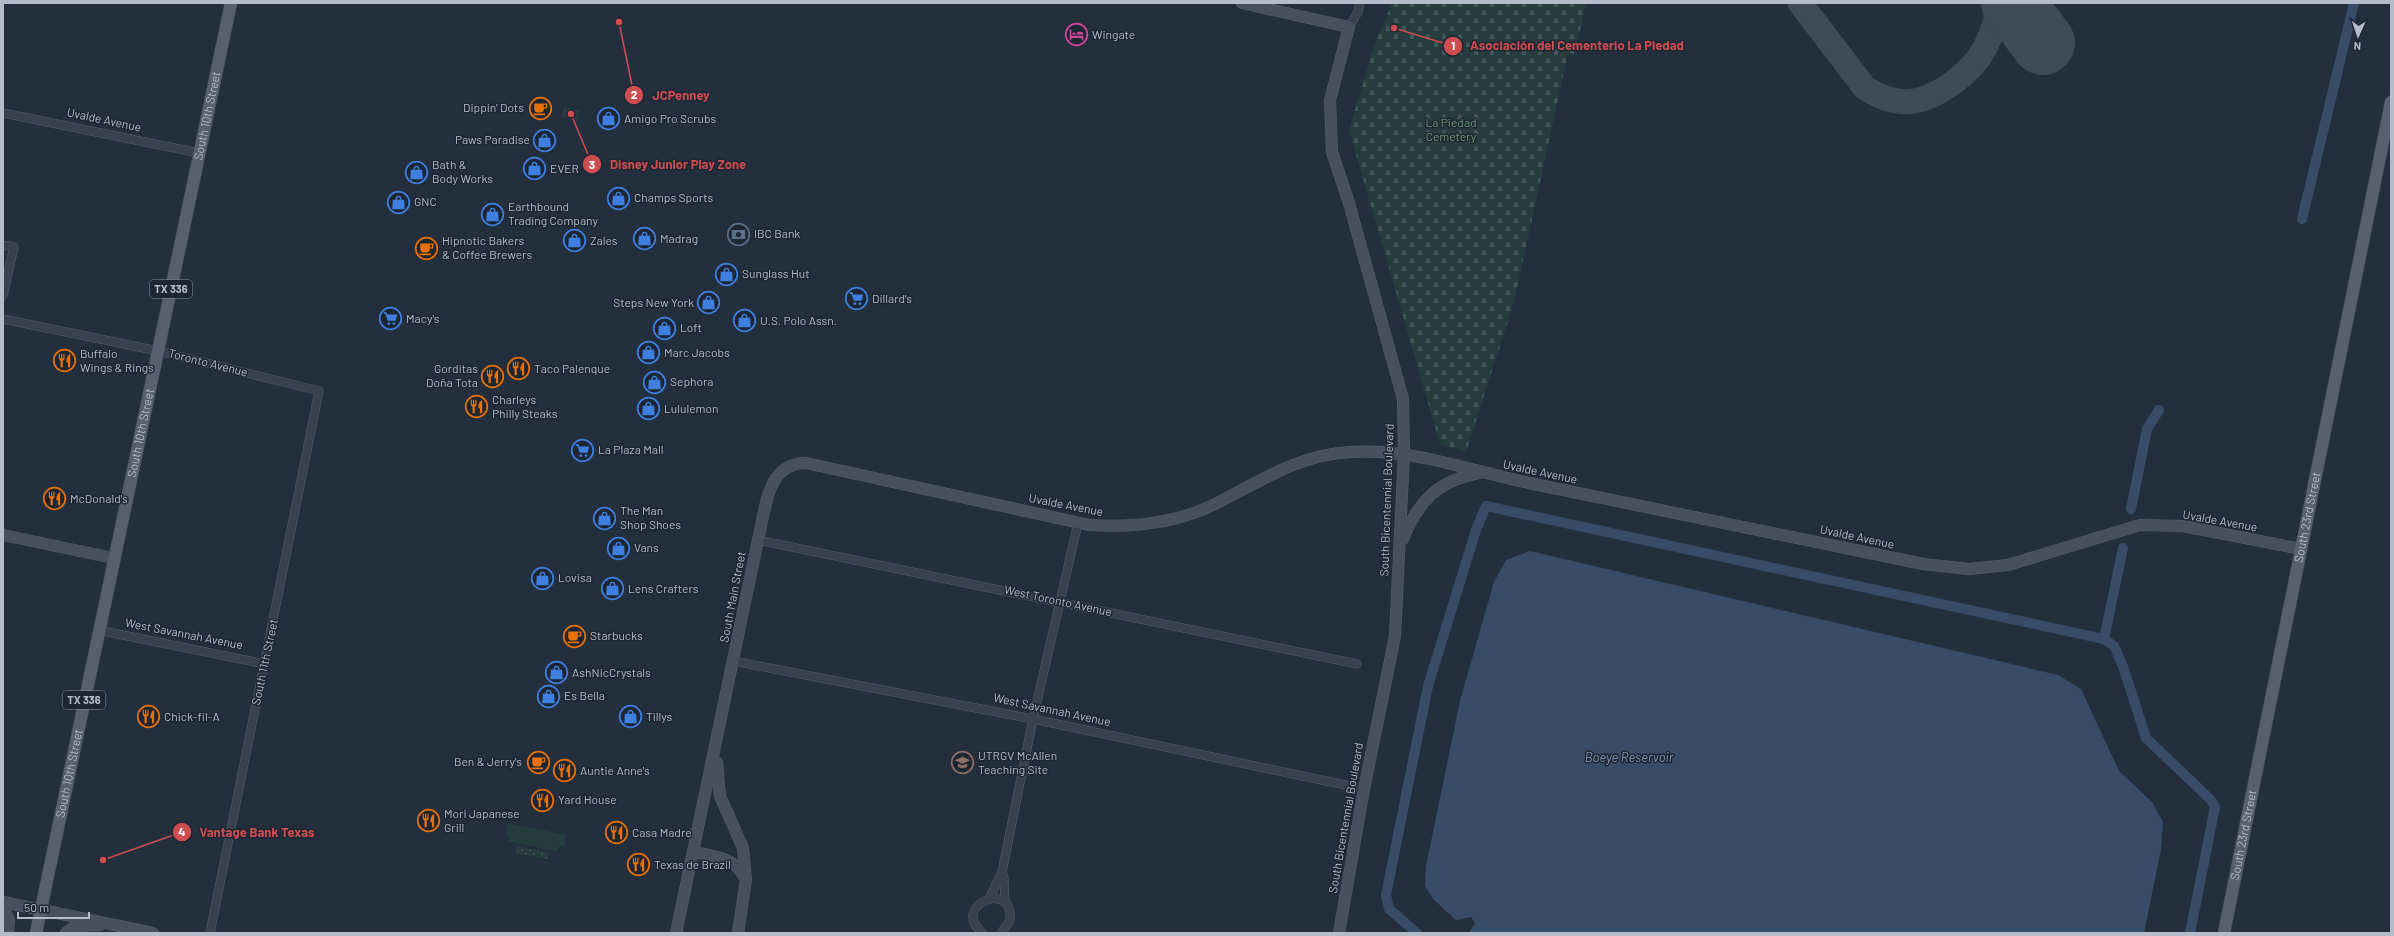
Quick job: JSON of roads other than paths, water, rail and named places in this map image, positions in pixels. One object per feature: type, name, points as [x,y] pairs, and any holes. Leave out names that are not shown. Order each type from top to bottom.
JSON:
[{"type":"main road","name":"South 10th Street","points":[[36,933],[113,558],[231,3]]},
{"type":"main road","name":"South 23rd Street","points":[[2224,933],[2391,102]]},
{"type":"street","points":[[1242,3],[1349,27],[1358,12],[1360,3]]},
{"type":"street","name":"South Bicentennial Boulevard","points":[[1339,933],[1364,789],[1395,636],[1404,454],[1403,399],[1348,203],[1332,152],[1330,100],[1349,27]]},
{"type":"street","name":"Uvalde Avenue","points":[[3,113],[199,153]]},
{"type":"street","points":[[3,245],[14,247],[3,296]]},
{"type":"street","name":"Toronto Avenue","points":[[3,319],[158,351],[319,391]]},
{"type":"street","name":"South 11th Street","points":[[210,933],[319,391]]},
{"type":"street","name":"Uvalde Avenue","points":[[782,469],[791,464],[806,463],[1078,523],[1111,526],[1156,522],[1178,517],[1219,502],[1251,483],[1295,463],[1349,452],[1404,454],[1483,473],[1916,562],[1969,569],[2008,565],[2140,525],[2183,526],[2301,549]]},
{"type":"street","name":"South Main Street","points":[[676,933],[758,540],[772,484],[782,469]]},
{"type":"street","points":[[1400,547],[1409,524],[1423,500],[1440,487],[1462,477],[1483,473]]},
{"type":"street","points":[[988,899],[1002,872],[1033,719],[1078,523]]},
{"type":"street","points":[[3,535],[113,558]]},
{"type":"street","name":"West Toronto Avenue","points":[[758,540],[1060,601],[1357,664]]},
{"type":"street","name":"West Savannah Avenue","points":[[98,630],[265,664]]},
{"type":"street","name":"West Savannah Avenue","points":[[733,661],[1033,719],[1364,789]]},
{"type":"street","name":"South Main Street","points":[[718,734],[717,779],[720,796],[744,848],[746,880],[738,933]]},
{"type":"street","points":[[693,852],[731,861],[740,867],[746,880]]},
{"type":"street","points":[[1002,872],[1004,878],[1005,903]]},
{"type":"street","points":[[982,933],[975,924],[974,912],[980,902],[988,899],[998,899],[1005,903],[1010,910],[1010,921],[1001,933]]},
{"type":"street","points":[[3,902],[120,925],[152,933]]},
{"type":"street","points":[[3,908],[9,920],[8,933]]},
{"type":"street","points":[[66,933],[69,930],[88,925],[120,925]]},
{"type":"water","name":"Boeye Reservoir","points":[[1530,551],[2058,675],[2081,689],[2119,771],[2152,802],[2163,822],[2161,849],[2144,933],[1469,933],[1475,923],[1471,917],[1456,920],[1433,899],[1425,886],[1426,866],[1460,701],[1494,582],[1506,560]]},
{"type":"waterway","points":[[2302,219],[2354,3]]},
{"type":"waterway","points":[[2131,509],[2147,429],[2159,410]]},
{"type":"waterway","points":[[1417,933],[1389,909],[1386,895],[1428,686],[1476,530],[1486,506],[2104,639],[2114,646],[2123,666],[2146,738],[2211,800],[2215,807],[2190,933]]},
{"type":"waterway","points":[[2104,639],[2123,548]]},
{"type":"place","name":"JCPenney","points":[[619,22]]},
{"type":"place","name":"Asociación del Cementerio La Piedad","points":[[1394,28]]},
{"type":"place","name":"Wingate","points":[[1076,35]]},
{"type":"place","name":"Dippin' Dots","points":[[540,108]]},
{"type":"place","name":"Disney Junior Play Zone","points":[[571,114]]},
{"type":"place","name":"Amigo Pro Scrubs","points":[[608,119]]},
{"type":"place","name":"Paws Paradise","points":[[545,140]]},
{"type":"place","name":"EVER","points":[[535,169]]},
{"type":"place","name":"Bath & Body Works","points":[[417,172]]},
{"type":"place","name":"Champs Sports","points":[[619,198]]},
{"type":"place","name":"GNC","points":[[398,202]]},
{"type":"place","name":"Earthbound Trading Company","points":[[493,214]]},
{"type":"place","name":"IBC Bank","points":[[738,234]]},
{"type":"place","name":"Madrag","points":[[644,239]]},
{"type":"place","name":"Zales","points":[[575,241]]},
{"type":"place","name":"Hipnotic Bakers & Coffee Brewers","points":[[427,248]]},
{"type":"place","name":"Sunglass Hut","points":[[726,274]]},
{"type":"place","name":"Dillard's","points":[[856,299]]},
{"type":"place","name":"Steps New York","points":[[709,303]]},
{"type":"place","name":"Macy's","points":[[390,319]]},
{"type":"place","name":"U.S. Polo Assn.","points":[[745,321]]},
{"type":"place","name":"Loft","points":[[665,328]]},
{"type":"place","name":"Marc Jacobs","points":[[649,353]]},
{"type":"place","name":"Buffalo Wings & Rings","points":[[65,361]]},
{"type":"place","name":"Taco Palenque","points":[[519,369]]},
{"type":"place","name":"Gorditas Doña Tota","points":[[493,376]]},
{"type":"place","name":"Sephora","points":[[654,382]]},
{"type":"place","name":"Charleys Philly Steaks","points":[[477,407]]},
{"type":"place","name":"Lululemon","points":[[648,409]]},
{"type":"place","name":"La Plaza Mall","points":[[583,450]]},
{"type":"place","name":"McDonald's","points":[[55,499]]},
{"type":"place","name":"The Man Shop Shoes","points":[[605,518]]},
{"type":"place","name":"Vans","points":[[619,548]]},
{"type":"place","name":"Lovisa","points":[[543,578]]},
{"type":"place","name":"Lens Crafters","points":[[613,589]]},
{"type":"place","name":"Starbucks","points":[[575,636]]},
{"type":"place","name":"AshNicCrystals","points":[[557,673]]},
{"type":"place","name":"Es Bella","points":[[549,696]]},
{"type":"place","name":"Chick-fil-A","points":[[149,717]]},
{"type":"place","name":"Tillys","points":[[630,717]]},
{"type":"place","name":"Ben & Jerry's","points":[[538,762]]},
{"type":"place","name":"UTRGV McAllen Teaching Site","points":[[962,763]]},
{"type":"place","name":"Auntie Anne's","points":[[565,771]]},
{"type":"place","name":"Yard House","points":[[543,800]]},
{"type":"place","name":"Mori Japanese Grill","points":[[429,821]]},
{"type":"place","name":"Casa Madre","points":[[617,833]]},
{"type":"place","name":"Vantage Bank Texas","points":[[103,860]]},
{"type":"place","name":"Texas de Brazil","points":[[638,865]]},
{"type":"park label","name":"La Piedad Cemetery","points":[[1451,130]]}]
